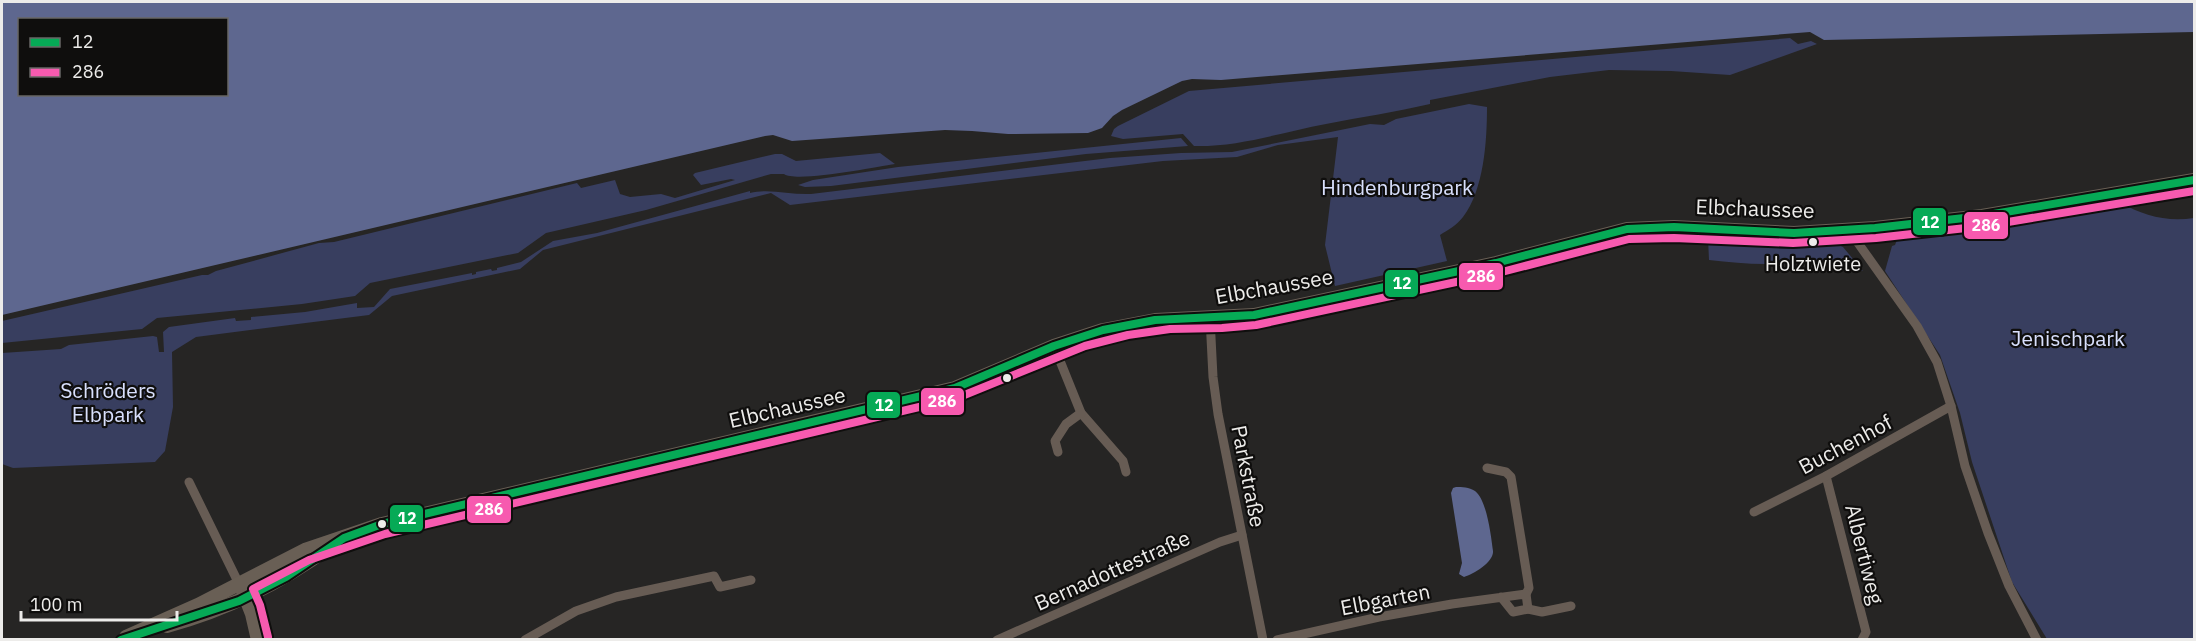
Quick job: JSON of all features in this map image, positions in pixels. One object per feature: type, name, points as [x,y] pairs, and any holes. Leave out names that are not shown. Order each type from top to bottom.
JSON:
[{"type":"main road","name":"Elbchaussee","points":[[123,638],[239,584],[305,550],[382,524],[955,388],[1054,346],[1102,330],[1169,319],[1247,316],[1496,262],[1627,230],[1674,226],[1803,233],[1854,230],[1982,216],[2194,180]]},
{"type":"main road","name":"Elbchaussee","points":[[123,638],[183,621],[246,597],[286,577],[344,538]]},
{"type":"main road","points":[[239,584],[254,618],[258,639]]},
{"type":"street","points":[[1854,230],[1858,243],[1917,326],[1937,362],[1951,406],[1965,466],[1988,533],[2008,586],[2037,639]]},
{"type":"street","name":"Parkstraße","points":[[1210,318],[1214,393],[1263,639]]},
{"type":"street","points":[[1054,346],[1081,413],[1123,461],[1125,472]]},
{"type":"street","name":"Buchenhof","points":[[1754,512],[1826,476],[1951,406]]},
{"type":"street","points":[[1059,452],[1055,441],[1059,432],[1081,413]]},
{"type":"street","points":[[1487,468],[1506,472],[1511,477],[1528,588],[1526,594],[1528,609]]},
{"type":"street","name":"Albertiweg","points":[[1826,476],[1866,632],[1862,639]]},
{"type":"street","points":[[189,482],[239,584]]},
{"type":"street","name":"Bernadottestraße","points":[[997,639],[1220,542],[1242,535]]},
{"type":"street","points":[[525,639],[576,611],[616,597],[714,576],[720,587],[751,580]]},
{"type":"street","name":"Elbgarten","points":[[1277,639],[1379,617],[1526,594]]},
{"type":"street","points":[[1501,597],[1513,612],[1528,609],[1542,612],[1572,606]]},
{"type":"green space","points":[[1790,38],[1798,44],[1811,41],[1817,44],[1730,75],[1609,70],[1550,77],[1430,100],[1430,104],[1417,107],[1211,146],[1194,146],[1183,134],[1123,139],[1111,136],[1118,126],[1189,91]]},
{"type":"green space","points":[[1469,104],[1487,107],[1483,165],[1470,206],[1458,222],[1440,235],[1447,261],[1335,286],[1325,245],[1338,137],[1278,145],[1237,157],[1163,161],[790,205],[771,193],[543,250],[520,269],[392,296],[369,315],[196,337],[172,352],[173,407],[165,451],[155,462],[13,468],[2,464],[2,353],[61,349],[69,345],[153,336],[157,337],[159,352],[164,352],[163,332],[169,327],[235,318],[236,321],[251,320],[251,317],[305,312],[357,303],[357,308],[374,307],[390,289],[472,273],[472,275],[491,269],[492,271],[497,270],[497,268],[521,262],[553,241],[597,233],[750,191],[750,193],[765,191],[811,194],[1110,158],[1232,152],[1370,124],[1384,125],[1396,119]]},
{"type":"green space","points":[[1181,138],[1188,146],[1086,154],[831,186],[798,185],[813,180],[898,167]]},
{"type":"green space","points":[[880,153],[895,164],[819,176],[771,174],[646,210],[546,233],[518,253],[370,283],[355,296],[302,304],[157,318],[142,329],[2,343],[2,321],[208,275],[319,243],[334,242],[577,183],[581,188],[615,180],[620,194],[630,197],[661,194],[675,198],[735,180],[701,185],[693,175],[695,173],[775,154],[782,154],[796,161]]},
{"type":"green space","name":"Jenischpark","points":[[2119,200],[2137,211],[2155,217],[2194,218],[2194,639],[2047,639],[2012,582],[1972,462],[1960,413],[1940,355],[1885,271],[1892,246],[1902,233]]},
{"type":"green space","points":[[1708,238],[1778,244],[1834,243],[1843,247],[1863,271],[1852,266],[1828,262],[1758,264],[1709,260]]},
{"type":"shaded area","points":[[2,2],[2194,2],[2194,32],[1824,40],[1810,32],[1221,80],[1192,79],[1182,81],[1122,110],[1102,128],[1088,133],[1008,134],[945,130],[792,141],[773,135],[2,315]]},
{"type":"shaded area","points":[[1456,487],[1475,491],[1483,502],[1493,551],[1487,563],[1464,577],[1459,574],[1462,563],[1451,493]]},
{"type":"transit line","name":"12","points":[[121,640],[239,601],[286,577],[344,538],[382,524],[955,388],[1054,346],[1103,330],[1155,320],[1254,315],[1496,263],[1627,229],[1674,227],[1794,233],[1875,228],[1982,216],[2194,180]]},
{"type":"transit line","name":"286","points":[[268,637],[260,605],[253,589],[309,560],[385,534],[957,398],[1085,346],[1128,335],[1170,329],[1256,325],[1498,273],[1629,239],[1674,238],[1793,243],[1876,238],[1984,226],[2194,191]]},
{"type":"place","name":"Holztwiete","points":[[1813,242]]},
{"type":"park label","name":"Hindenburgpark","points":[[1397,187]]},
{"type":"park label","name":"Schröders Elbpark","points":[[108,402]]}]
